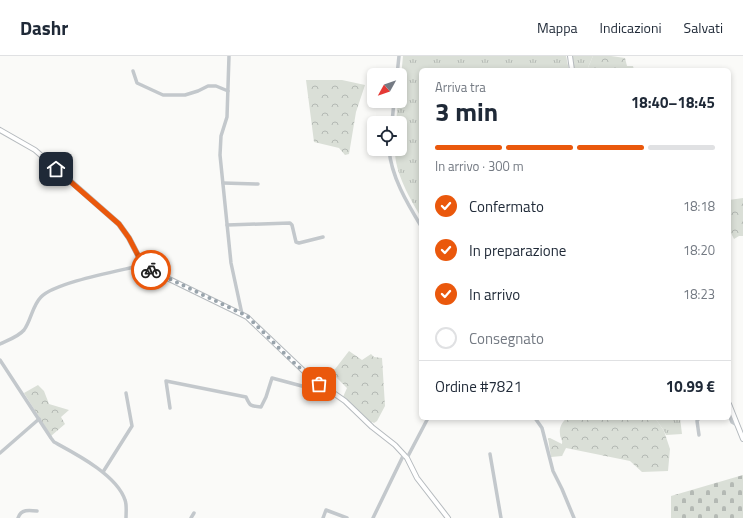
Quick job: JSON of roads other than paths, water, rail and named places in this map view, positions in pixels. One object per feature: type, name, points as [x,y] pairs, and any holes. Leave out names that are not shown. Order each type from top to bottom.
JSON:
[{"type":"main road","points":[[570,56],[572,68]]},
{"type":"main road","points":[[0,130],[35,150],[119,224],[129,238],[143,265],[242,314],[256,325],[293,362],[319,384],[345,401],[372,427],[396,445],[407,458],[417,478],[448,518]]},
{"type":"main road","points":[[731,409],[743,439]]},
{"type":"street","points":[[229,56],[226,117],[221,136],[220,155],[231,263],[242,314]]},
{"type":"street","points":[[398,68],[399,56]]},
{"type":"street","points":[[133,71],[137,83],[163,95],[185,95],[208,86],[216,86],[228,91]]},
{"type":"street","points":[[390,156],[392,169],[412,212],[419,223]]},
{"type":"street","points":[[223,183],[258,184]]},
{"type":"street","points":[[227,225],[290,223],[292,225],[296,242],[299,243],[323,237]]},
{"type":"street","points":[[0,344],[23,331],[40,298],[52,289],[143,265]]},
{"type":"street","points":[[0,360],[54,442],[103,472],[124,497],[126,502],[126,518]]},
{"type":"street","points":[[170,408],[166,381],[246,397],[250,405],[261,407],[272,378],[313,389],[319,384]]},
{"type":"street","points":[[103,472],[132,426],[126,393]]},
{"type":"street","points":[[0,453],[39,419]]},
{"type":"street","points":[[407,458],[427,420]]},
{"type":"street","points":[[536,420],[542,428],[553,472],[574,518]]},
{"type":"street","points":[[697,420],[699,435]]},
{"type":"street","points":[[731,420],[732,422],[737,424]]},
{"type":"street","points":[[373,518],[404,454]]},
{"type":"street","points":[[490,454],[501,518]]},
{"type":"street","points":[[323,518],[326,510],[347,518]]},
{"type":"street","points":[[18,518],[23,511],[37,511]]},
{"type":"street","points":[[191,518],[194,513]]}]
